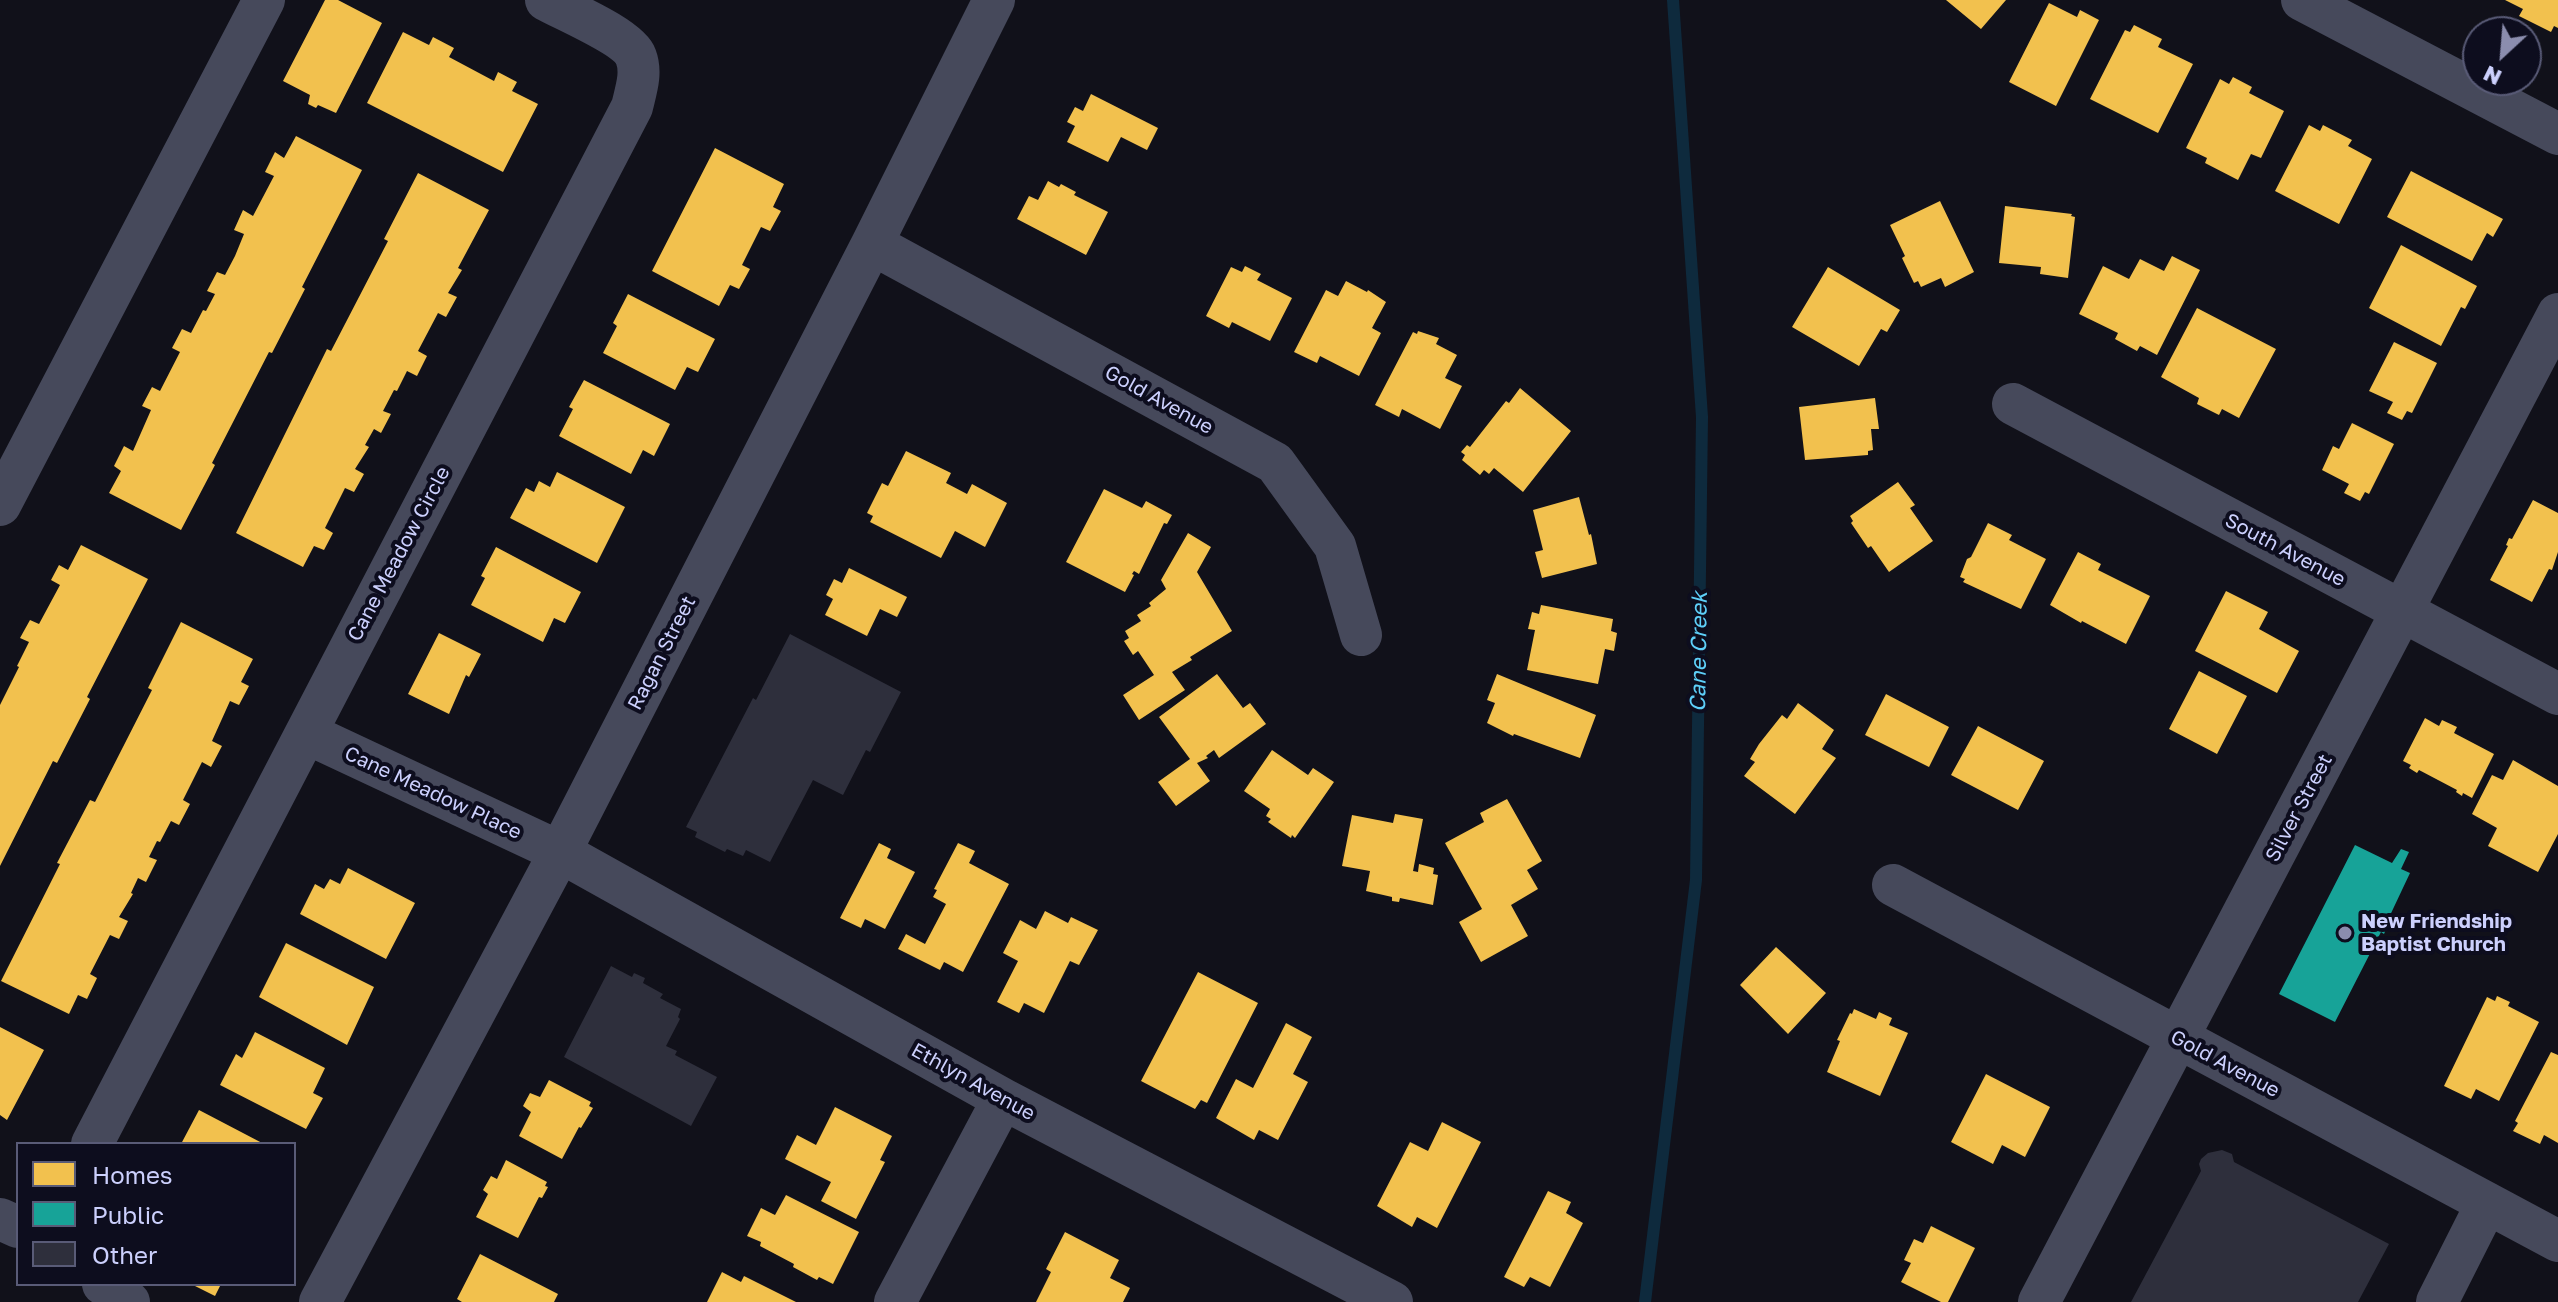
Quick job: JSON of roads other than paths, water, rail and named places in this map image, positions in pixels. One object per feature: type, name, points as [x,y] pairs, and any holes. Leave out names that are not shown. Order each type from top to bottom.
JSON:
[{"type":"street","points":[[0,505],[264,0]]},
{"type":"street","name":"Cane Meadow Circle","points":[[93,1142],[632,107],[639,82],[636,57],[628,43],[546,0]]},
{"type":"street","name":"Ragan Street","points":[[320,1302],[560,852],[994,0]]},
{"type":"street","points":[[2302,0],[2558,134]]},
{"type":"street","name":"Gold Avenue","points":[[872,244],[1275,463],[1335,546],[1361,635]]},
{"type":"street","name":"Silver Street","points":[[2039,1302],[2558,314]]},
{"type":"street","name":"South Avenue","points":[[2013,404],[2558,694]]},
{"type":"street","name":"Cane Meadow Place","points":[[306,733],[560,852]]},
{"type":"street","name":"Ethlyn Avenue","points":[[560,852],[1003,1099],[1392,1302]]},
{"type":"street","name":"Gold Avenue","points":[[1893,885],[2558,1241]]},
{"type":"street","points":[[895,1302],[1003,1099]]},
{"type":"street","points":[[2437,1302],[2487,1203]]},
{"type":"street","points":[[106,1286],[129,1302]]},
{"type":"waterway","name":"Cane Creek","points":[[1645,1302],[1696,880],[1702,417],[1673,0]]},
{"type":"place","name":"New Friendship Baptist Church","points":[[2345,933]]}]
